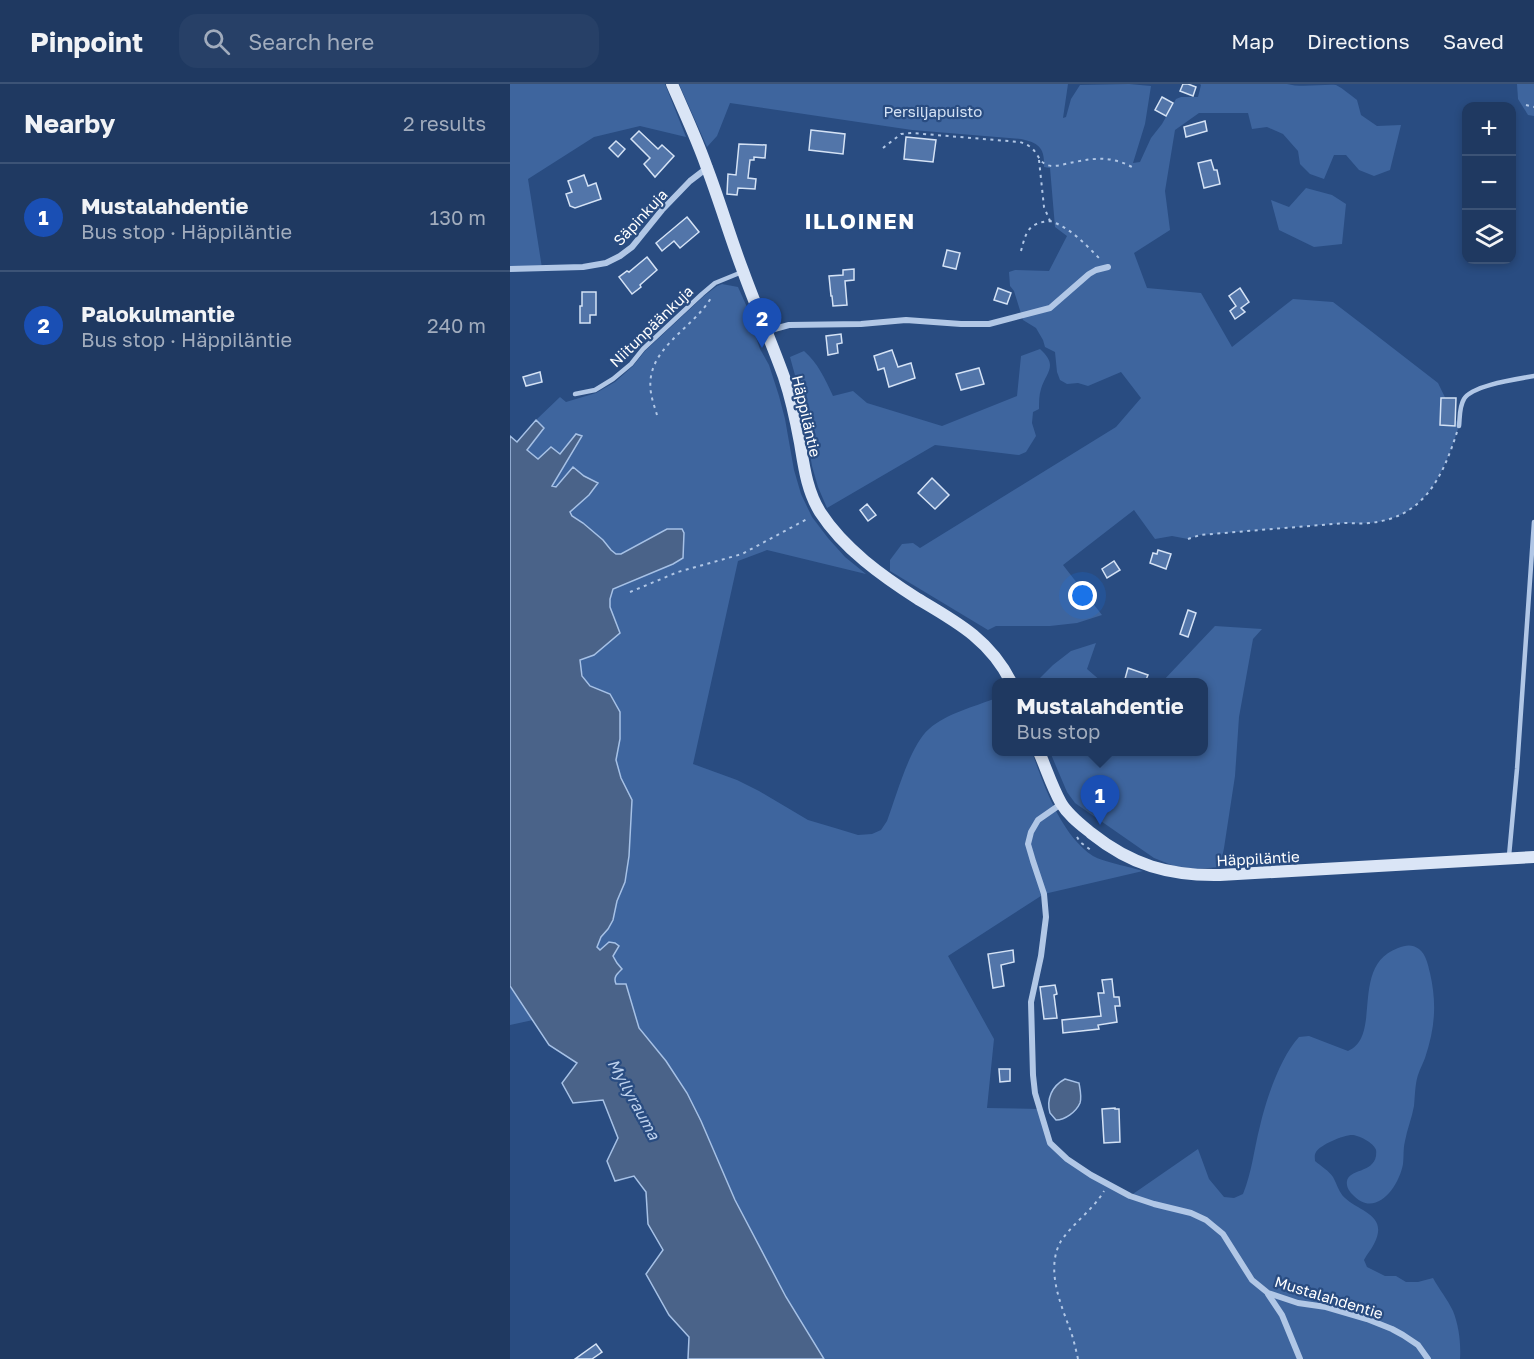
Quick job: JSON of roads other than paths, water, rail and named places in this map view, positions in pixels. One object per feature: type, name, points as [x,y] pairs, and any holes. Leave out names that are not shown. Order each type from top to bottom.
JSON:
[{"type":"street","name":"Häppiläntie","points":[[672,84],[708,168],[743,272],[789,394],[803,468],[820,512],[862,558],[916,598],[956,621],[976,636],[1009,678]]},
{"type":"street","name":"Säpinkuja","points":[[510,270],[583,267],[606,263],[620,256],[632,247],[662,210],[690,181],[708,168]]},
{"type":"street","points":[[766,331],[789,325],[906,320],[989,324],[1050,308],[1089,274],[1108,267]]},
{"type":"street","name":"Häppiläntie","points":[[1041,756],[1062,804],[1077,822],[1124,856],[1171,872],[1196,875],[1534,857]]},
{"type":"street","name":"Mustalahdentie","points":[[1062,804],[1038,820],[1031,832],[1028,844],[1044,894],[1046,917],[1041,956],[1030,1002],[1034,1084],[1050,1143],[1091,1175],[1130,1196],[1191,1213],[1206,1220],[1223,1234],[1252,1280],[1268,1293],[1298,1303],[1326,1307],[1392,1329],[1419,1346],[1428,1359]]},
{"type":"street","points":[[1268,1293],[1282,1315],[1300,1359]]},
{"type":"lane","name":"Niitunpäänkuja","points":[[575,394],[595,390],[613,379],[702,294],[716,283],[743,272]]},
{"type":"lane","points":[[1459,426],[1461,404],[1465,396],[1480,388],[1534,376]]},
{"type":"lane","points":[[1508,859],[1517,769],[1534,522]]},
{"type":"water","name":"Myllyrauma","points":[[536,420],[544,428],[527,450],[538,459],[551,447],[560,454],[576,434],[582,436],[552,486],[556,487],[573,467],[598,483],[589,495],[570,512],[616,554],[621,554],[667,529],[682,529],[684,533],[683,558],[613,589],[610,607],[620,633],[594,655],[580,660],[582,676],[590,686],[610,694],[620,712],[620,739],[616,760],[621,778],[632,800],[625,882],[617,901],[613,920],[597,947],[600,950],[609,942],[619,946],[613,956],[622,969],[615,977],[615,982],[626,984],[639,1028],[666,1061],[687,1093],[735,1200],[786,1297],[824,1359],[688,1359],[689,1337],[669,1315],[646,1274],[663,1250],[648,1224],[646,1192],[634,1176],[615,1181],[607,1161],[618,1138],[603,1100],[573,1103],[562,1083],[577,1063],[549,1045],[510,986],[510,436],[517,442]]},
{"type":"water","points":[[1065,1079],[1079,1083],[1081,1101],[1070,1115],[1056,1120],[1049,1108],[1051,1093]]},
{"type":"place","name":"Palokulmantie","points":[[762,348]]},
{"type":"place","name":"Mustalahdentie","points":[[1100,825]]},
{"type":"district","name":"ILLOINEN","points":[[860,221]]},
{"type":"park label","name":"Persiljapuisto","points":[[933,111]]}]
